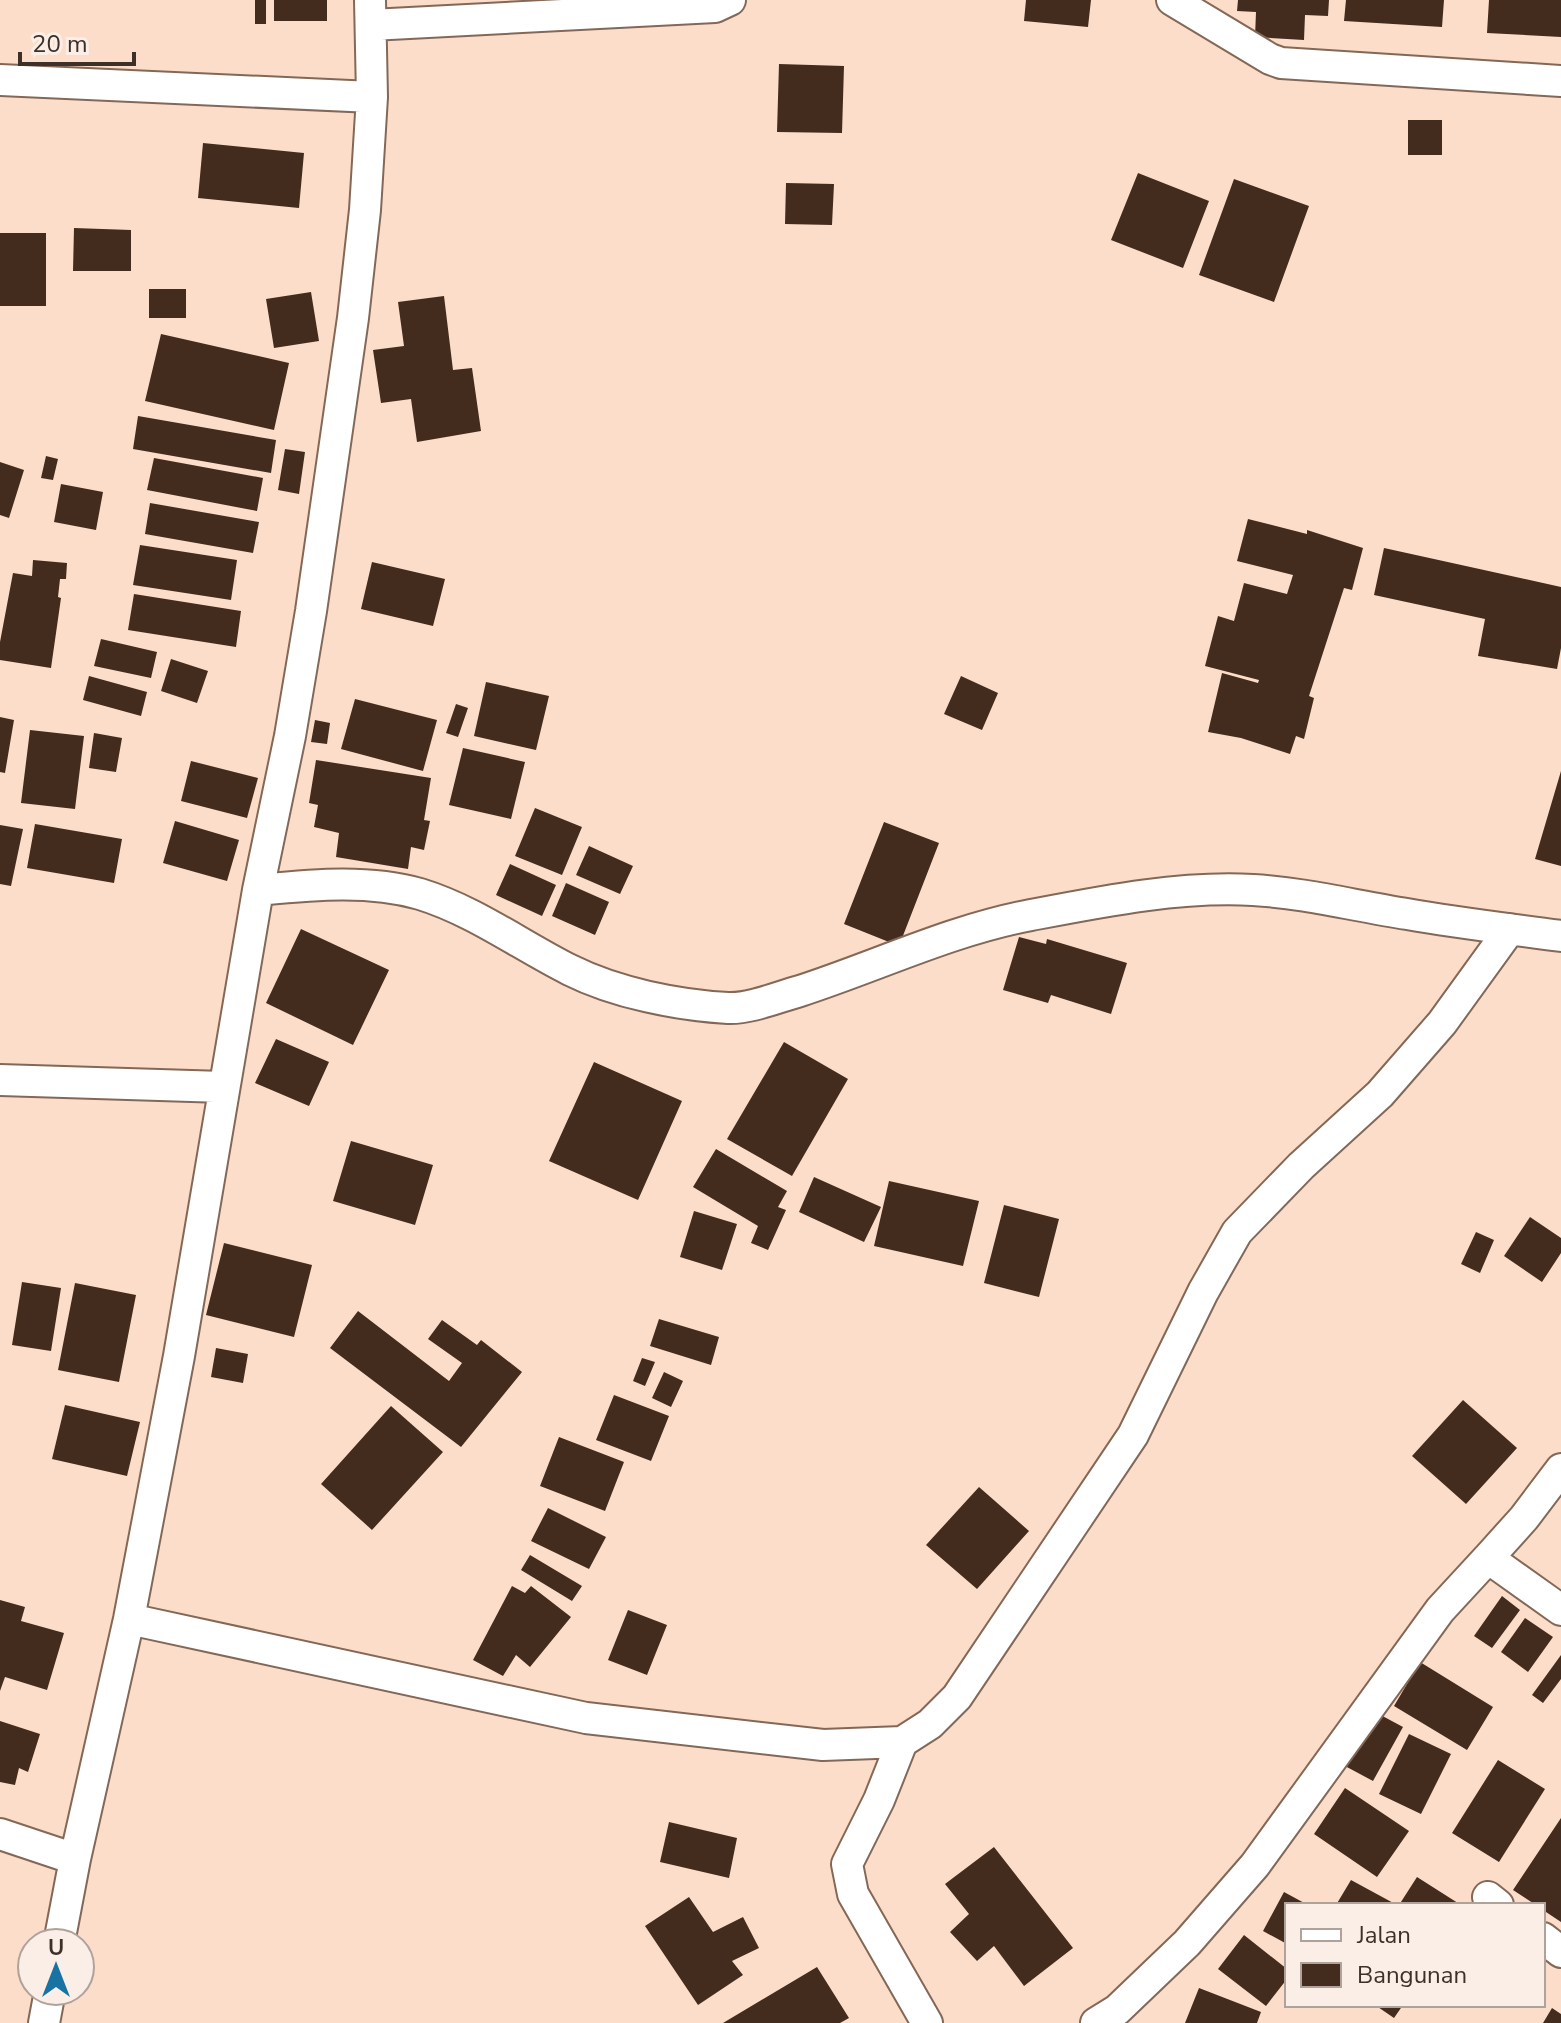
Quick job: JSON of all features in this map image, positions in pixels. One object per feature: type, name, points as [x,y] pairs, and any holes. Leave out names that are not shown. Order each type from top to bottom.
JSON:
[{"type":"street","points":[[62,1927],[129,1619],[179,1356],[223,1087],[311,611],[353,318],[365,210],[372,97],[370,12],[715,7],[730,0]]},
{"type":"street","points":[[1172,0],[1281,63],[1561,81]]},
{"type":"street","points":[[0,80],[372,97]]},
{"type":"street","points":[[258,890],[360,885],[416,893],[501,929],[570,970],[596,981],[629,993],[731,1009],[838,979],[942,938],[1027,915],[1163,892],[1252,890],[1342,900],[1404,914],[1561,936]]},
{"type":"street","points":[[129,1619],[586,1718],[823,1745],[902,1742],[930,1724],[957,1697],[1133,1435],[1203,1292],[1237,1232],[1301,1166],[1380,1094],[1442,1023],[1510,929]]},
{"type":"street","points":[[0,1080],[223,1087]]},
{"type":"street","points":[[1096,2023],[1117,2010],[1187,1943],[1255,1865],[1440,1610],[1524,1518],[1561,1469]]},
{"type":"street","points":[[1488,1558],[1561,1610]]},
{"type":"street","points":[[902,1742],[879,1800],[847,1864],[853,1894],[927,2023]]},
{"type":"street","points":[[0,1834],[75,1859]]},
{"type":"street","points":[[1545,1940],[1561,1952]]},
{"type":"building","points":[[255,0],[266,0],[266,24],[255,24]]},
{"type":"building","points":[[274,0],[327,0],[327,21],[274,21]]},
{"type":"building","points":[[1026,0],[1091,0],[1088,27],[1024,21]]},
{"type":"building","points":[[1238,0],[1329,0],[1328,16],[1305,15],[1304,40],[1255,37],[1256,12],[1237,11]]},
{"type":"building","points":[[1346,0],[1444,0],[1442,27],[1344,21]]},
{"type":"building","points":[[1489,0],[1561,0],[1561,37],[1487,33]]},
{"type":"building","points":[[779,64],[844,66],[842,133],[777,132]]},
{"type":"building","points":[[1408,120],[1442,120],[1442,155],[1408,155]]},
{"type":"building","points":[[203,143],[304,153],[299,208],[198,198]]},
{"type":"building","points":[[1138,173],[1209,201],[1183,268],[1111,240]]},
{"type":"building","points":[[1234,179],[1309,206],[1274,302],[1199,275]]},
{"type":"building","points":[[786,183],[834,184],[832,225],[785,224]]},
{"type":"building","points":[[74,228],[131,230],[131,271],[73,271]]},
{"type":"building","points":[[0,233],[46,233],[46,306],[0,306]]},
{"type":"building","points":[[149,289],[186,289],[186,318],[149,318]]},
{"type":"building","points":[[311,292],[319,341],[274,348],[266,299]]},
{"type":"building","points":[[444,296],[453,370],[472,368],[481,431],[417,442],[411,399],[381,403],[373,350],[404,346],[398,302]]},
{"type":"building","points":[[161,334],[289,363],[274,430],[145,401]]},
{"type":"building","points":[[138,416],[276,440],[271,473],[133,449]]},
{"type":"building","points":[[285,449],[305,452],[299,494],[278,490]]},
{"type":"building","points":[[46,456],[58,459],[53,480],[41,478]]},
{"type":"building","points":[[154,458],[263,478],[257,511],[147,490]]},
{"type":"building","points":[[0,462],[24,470],[9,518],[0,515]]},
{"type":"building","points":[[61,484],[103,492],[96,530],[54,522]]},
{"type":"building","points":[[150,503],[259,522],[253,553],[145,534]]},
{"type":"building","points":[[1248,519],[1307,534],[1307,530],[1363,548],[1352,590],[1344,588],[1309,696],[1314,698],[1304,739],[1296,736],[1290,754],[1241,738],[1208,732],[1222,673],[1258,683],[1259,680],[1205,666],[1218,616],[1234,621],[1244,583],[1287,594],[1293,575],[1237,561]]},
{"type":"building","points":[[140,545],[237,560],[231,600],[133,585]]},
{"type":"building","points":[[1384,548],[1561,587],[1561,648],[1557,669],[1478,656],[1485,619],[1374,595]]},
{"type":"building","points":[[33,560],[67,563],[66,579],[60,579],[58,597],[61,598],[51,668],[0,660],[0,642],[13,573],[32,576]]},
{"type":"building","points":[[372,562],[445,579],[433,626],[361,609]]},
{"type":"building","points":[[134,594],[241,611],[236,647],[128,630]]},
{"type":"building","points":[[101,639],[157,652],[151,678],[94,666]]},
{"type":"building","points":[[171,659],[208,671],[197,703],[161,691]]},
{"type":"building","points":[[89,676],[147,692],[141,716],[83,700]]},
{"type":"building","points":[[961,676],[998,693],[982,730],[944,714]]},
{"type":"building","points":[[486,682],[549,696],[536,750],[474,736]]},
{"type":"building","points":[[355,699],[437,720],[423,771],[341,749]]},
{"type":"building","points":[[456,704],[468,708],[458,737],[446,733]]},
{"type":"building","points":[[0,717],[14,720],[5,773],[0,772]]},
{"type":"building","points":[[315,720],[330,723],[327,744],[311,742]]},
{"type":"building","points":[[30,730],[84,736],[75,809],[21,803]]},
{"type":"building","points":[[94,733],[122,738],[116,772],[89,768]]},
{"type":"building","points":[[463,748],[525,762],[511,819],[449,805]]},
{"type":"building","points":[[316,760],[431,778],[424,820],[430,821],[424,850],[411,847],[408,869],[336,857],[339,833],[314,827],[318,805],[309,803]]},
{"type":"building","points":[[191,761],[258,778],[247,818],[181,801]]},
{"type":"building","points":[[1561,771],[1561,866],[1535,859]]},
{"type":"building","points":[[535,808],[582,827],[562,875],[515,856]]},
{"type":"building","points":[[175,821],[239,840],[227,881],[163,863]]},
{"type":"building","points":[[884,822],[939,843],[899,946],[844,924]]},
{"type":"building","points":[[35,824],[122,839],[114,883],[27,868]]},
{"type":"building","points":[[0,825],[23,829],[11,886],[0,884]]},
{"type":"building","points":[[589,846],[633,866],[620,894],[576,875]]},
{"type":"building","points":[[510,864],[556,885],[542,916],[496,895]]},
{"type":"building","points":[[566,883],[609,902],[595,935],[552,916]]},
{"type":"building","points":[[301,929],[389,970],[353,1045],[266,1003]]},
{"type":"building","points":[[1019,937],[1046,944],[1047,939],[1127,963],[1111,1014],[1051,995],[1048,1003],[1003,990]]},
{"type":"building","points":[[276,1039],[329,1062],[309,1106],[255,1083]]},
{"type":"building","points":[[784,1042],[848,1079],[792,1176],[727,1139]]},
{"type":"building","points":[[594,1062],[682,1101],[638,1200],[549,1161]]},
{"type":"building","points":[[351,1141],[433,1165],[415,1225],[333,1201]]},
{"type":"building","points":[[716,1149],[787,1191],[778,1207],[786,1210],[768,1250],[751,1243],[758,1226],[693,1187]]},
{"type":"building","points":[[814,1177],[881,1207],[864,1242],[799,1212]]},
{"type":"building","points":[[889,1181],[979,1201],[963,1266],[874,1246]]},
{"type":"building","points":[[1004,1205],[1059,1219],[1039,1297],[984,1283]]},
{"type":"building","points":[[694,1211],[737,1224],[722,1270],[680,1257]]},
{"type":"building","points":[[1530,1217],[1561,1238],[1561,1253],[1542,1282],[1504,1256]]},
{"type":"building","points":[[1476,1232],[1494,1240],[1480,1273],[1461,1264]]},
{"type":"building","points":[[224,1243],[312,1265],[294,1337],[206,1315]]},
{"type":"building","points":[[22,1282],[61,1288],[51,1351],[12,1345]]},
{"type":"building","points":[[75,1283],[136,1295],[119,1382],[58,1370]]},
{"type":"building","points":[[358,1311],[449,1381],[462,1363],[428,1339],[442,1320],[477,1345],[481,1340],[522,1372],[461,1447],[330,1348]]},
{"type":"building","points":[[659,1319],[719,1337],[711,1365],[650,1346]]},
{"type":"building","points":[[216,1348],[248,1354],[243,1383],[211,1377]]},
{"type":"building","points":[[642,1358],[655,1362],[645,1386],[633,1381]]},
{"type":"building","points":[[664,1372],[683,1381],[671,1407],[652,1398]]},
{"type":"building","points":[[614,1395],[669,1416],[651,1461],[596,1440]]},
{"type":"building","points":[[1463,1400],[1517,1448],[1466,1504],[1412,1456]]},
{"type":"building","points":[[65,1405],[140,1422],[127,1476],[52,1459]]},
{"type":"building","points":[[391,1406],[443,1452],[372,1530],[321,1484]]},
{"type":"building","points":[[559,1437],[624,1462],[605,1511],[540,1486]]},
{"type":"building","points":[[979,1487],[1029,1531],[977,1589],[926,1545]]},
{"type":"building","points":[[548,1508],[606,1537],[589,1569],[531,1541]]},
{"type":"building","points":[[530,1555],[582,1586],[572,1601],[521,1570]]},
{"type":"building","points":[[512,1586],[525,1593],[531,1586],[571,1617],[530,1667],[516,1655],[503,1676],[473,1660]]},
{"type":"building","points":[[1502,1596],[1520,1610],[1492,1648],[1474,1636]]},
{"type":"building","points":[[0,1600],[25,1607],[21,1621],[64,1633],[47,1690],[5,1677],[0,1691]]},
{"type":"building","points":[[628,1610],[667,1625],[647,1675],[608,1660]]},
{"type":"building","points":[[1525,1618],[1553,1637],[1528,1672],[1501,1652]]},
{"type":"building","points":[[1561,1655],[1561,1679],[1543,1703],[1532,1695]]},
{"type":"building","points":[[1420,1662],[1493,1707],[1467,1750],[1394,1706]]},
{"type":"building","points":[[1375,1712],[1403,1727],[1373,1781],[1345,1766]]},
{"type":"building","points":[[0,1721],[40,1734],[28,1772],[19,1768],[15,1785],[0,1782]]},
{"type":"building","points":[[1409,1734],[1451,1754],[1421,1814],[1379,1794]]},
{"type":"building","points":[[1498,1760],[1545,1789],[1499,1862],[1452,1833]]},
{"type":"building","points":[[1345,1788],[1409,1831],[1377,1877],[1314,1834]]},
{"type":"building","points":[[1561,1818],[1561,1922],[1545,1911],[1545,1903],[1533,1903],[1513,1890]]},
{"type":"building","points":[[669,1822],[737,1838],[729,1878],[660,1862]]},
{"type":"building","points":[[994,1847],[1073,1948],[1024,1986],[994,1946],[977,1961],[950,1932],[969,1914],[945,1884]]},
{"type":"building","points":[[1417,1877],[1458,1903],[1400,1903]]},
{"type":"building","points":[[1351,1880],[1393,1903],[1337,1903]]},
{"type":"building","points":[[1284,1892],[1304,1903],[1285,1903],[1285,1943],[1263,1931]]},
{"type":"building","points":[[689,1897],[713,1932],[743,1917],[759,1948],[732,1961],[743,1975],[698,2005],[645,1926]]},
{"type":"building","points":[[1244,1935],[1285,1967],[1285,1982],[1266,2006],[1218,1969]]},
{"type":"building","points":[[817,1967],[849,2018],[840,2023],[723,2023]]},
{"type":"building","points":[[1199,1988],[1261,2012],[1257,2023],[1185,2023]]},
{"type":"building","points":[[1378,2007],[1402,2007],[1394,2018]]},
{"type":"building","points":[[1552,2008],[1561,2014],[1561,2023],[1543,2023]]}]
